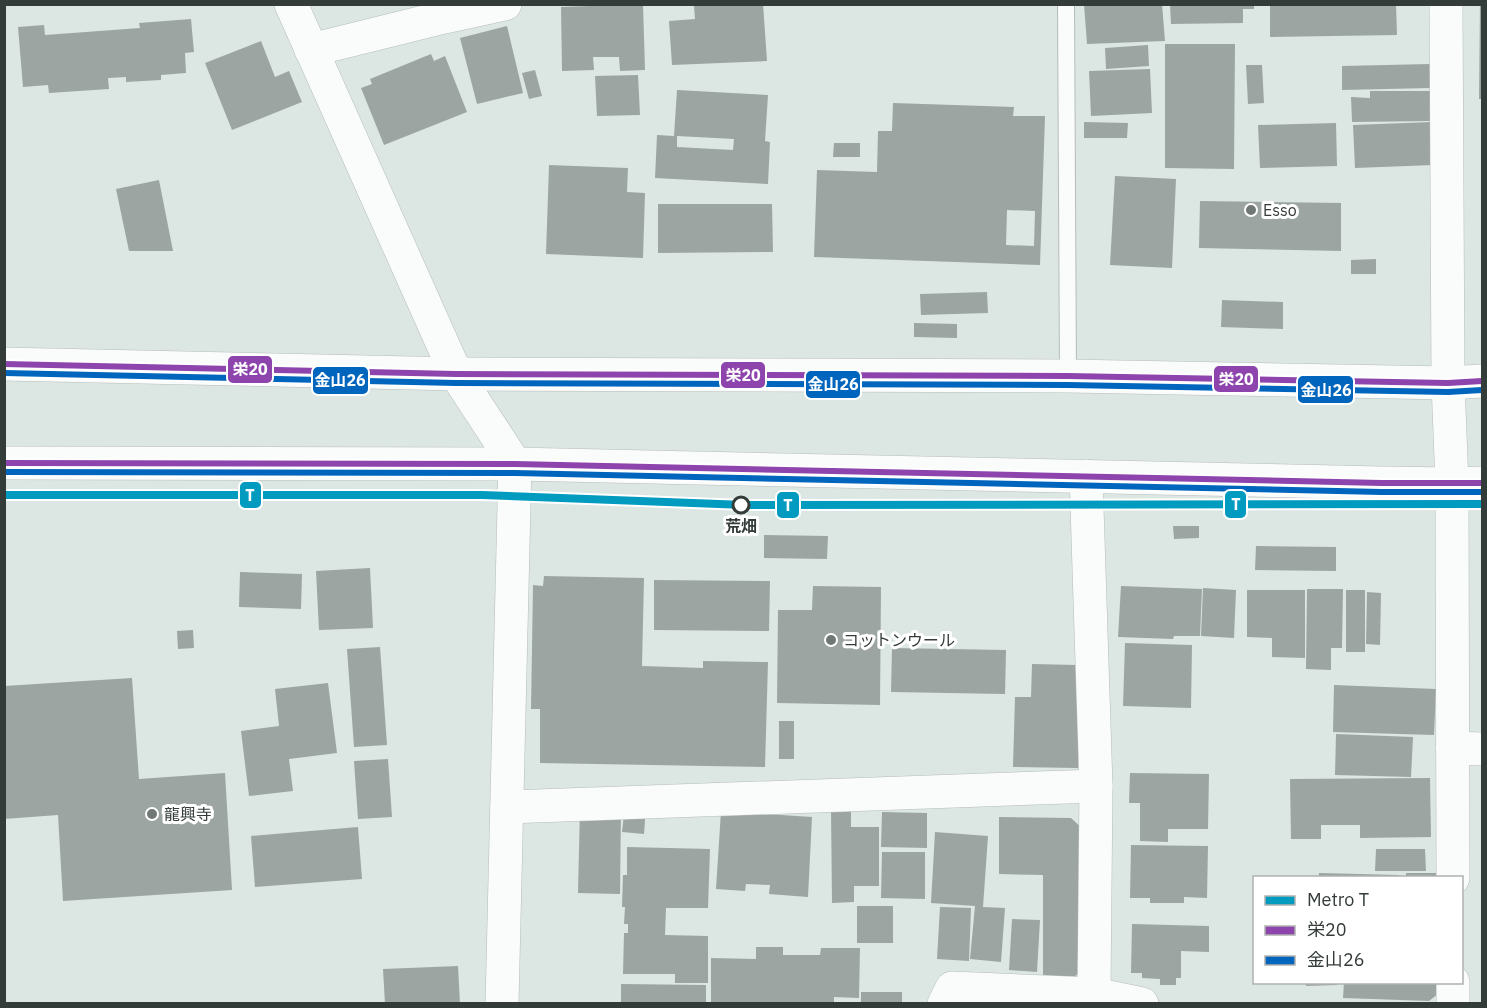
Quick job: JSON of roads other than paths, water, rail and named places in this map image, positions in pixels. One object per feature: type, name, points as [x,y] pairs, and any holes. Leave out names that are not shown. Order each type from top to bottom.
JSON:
[{"type":"street","points":[[291,4],[456,374],[515,464],[502,1004]]},
{"type":"street","points":[[311,50],[505,4]]},
{"type":"street","points":[[1446,4],[1448,383],[1467,484],[1467,749],[1453,876]]},
{"type":"street","points":[[4,364],[456,374],[1068,376],[1448,383],[1482,381]]},
{"type":"street","points":[[4,463],[515,464],[1467,484]]},
{"type":"street","points":[[1086,476],[1096,786],[1094,994]]},
{"type":"street","points":[[507,807],[1096,786]]},
{"type":"street","points":[[1453,984],[1453,1004]]},
{"type":"street","points":[[944,1004],[952,988],[1094,994],[1142,1004]]},
{"type":"lane","points":[[1066,4],[1068,376]]},
{"type":"metro line","name":"T","points":[[4,495],[482,495],[745,505],[1482,504]]},
{"type":"place","name":"Esso","points":[[1251,210]]},
{"type":"place","name":"荒畑","points":[[741,505]]},
{"type":"place","name":"コットンウール","points":[[831,640]]},
{"type":"place","name":"龍興寺","points":[[152,814]]}]
